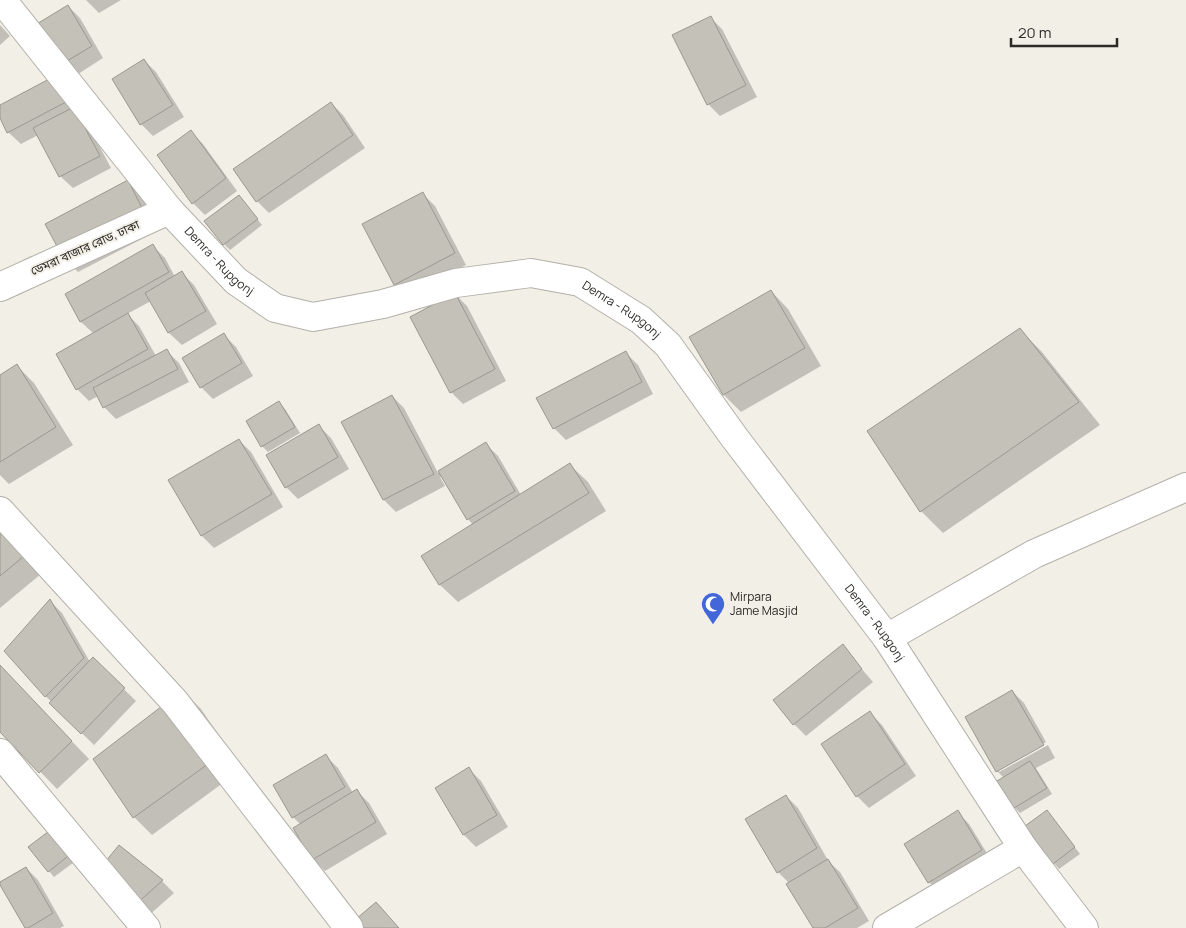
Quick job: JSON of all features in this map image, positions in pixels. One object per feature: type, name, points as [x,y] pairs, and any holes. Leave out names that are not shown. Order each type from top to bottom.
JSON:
[{"type":"street","name":"Demra - Rupgonj","points":[[2,0],[169,210],[236,281],[275,308],[314,317],[383,304],[456,283],[531,273],[580,282],[641,320],[668,345],[734,436],[887,638],[1023,848],[1084,928]]},
{"type":"street","name":"ডেমরা বাজার রোড, ঢাকা","points":[[0,287],[169,210]]},
{"type":"street","points":[[887,638],[1034,554],[1186,487]]},
{"type":"street","points":[[0,511],[175,702],[349,928]]},
{"type":"street","points":[[0,753],[146,928]]},
{"type":"street","points":[[887,928],[1023,848]]},
{"type":"building","points":[[68,5],[92,46],[62,64],[35,25]]},
{"type":"building","points":[[711,16],[746,85],[707,105],[672,35]]},
{"type":"building","points":[[144,59],[173,105],[140,125],[112,79]]},
{"type":"building","points":[[53,77],[66,102],[7,133],[0,118],[0,105]]},
{"type":"building","points":[[331,102],[353,135],[256,202],[233,169]]},
{"type":"building","points":[[74,107],[100,156],[59,177],[33,128]]},
{"type":"building","points":[[191,130],[226,178],[192,204],[157,155]]},
{"type":"building","points":[[128,180],[147,218],[65,261],[45,224]]},
{"type":"building","points":[[423,192],[455,253],[394,285],[362,224]]},
{"type":"building","points":[[239,195],[258,219],[223,245],[204,221]]},
{"type":"building","points":[[153,244],[169,272],[80,322],[65,294]]},
{"type":"building","points":[[182,271],[206,311],[168,333],[145,293]]},
{"type":"building","points":[[771,290],[805,348],[723,395],[689,337]]},
{"type":"building","points":[[455,293],[495,369],[450,393],[410,317]]},
{"type":"building","points":[[128,313],[148,349],[76,390],[56,354]]},
{"type":"building","points":[[1020,328],[1079,402],[920,512],[867,431]]},
{"type":"building","points":[[224,333],[242,363],[200,388],[182,358]]},
{"type":"building","points":[[167,349],[178,369],[103,408],[93,388]]},
{"type":"building","points":[[626,351],[642,382],[553,429],[536,398]]},
{"type":"building","points":[[17,364],[56,427],[0,462],[0,375]]},
{"type":"building","points":[[392,395],[434,474],[383,500],[341,422]]},
{"type":"building","points":[[279,401],[295,427],[261,447],[246,421]]},
{"type":"building","points":[[319,424],[338,457],[285,488],[266,455]]},
{"type":"building","points":[[239,439],[272,494],[201,536],[168,480]]},
{"type":"building","points":[[486,442],[515,491],[467,520],[438,471]]},
{"type":"building","points":[[570,463],[589,493],[439,585],[421,556]]},
{"type":"building","points":[[0,527],[24,556],[0,576]]},
{"type":"building","points":[[50,599],[84,658],[45,697],[4,651]]},
{"type":"building","points":[[843,644],[862,669],[793,725],[773,700]]},
{"type":"building","points":[[93,657],[125,688],[81,734],[49,703]]},
{"type":"building","points":[[0,665],[72,741],[39,773],[0,732]]},
{"type":"building","points":[[183,690],[226,751],[133,818],[93,759]]},
{"type":"building","points":[[1012,690],[1044,745],[996,772],[965,717]]},
{"type":"building","points":[[870,711],[905,764],[856,797],[821,744]]},
{"type":"building","points":[[326,754],[345,787],[292,818],[273,785]]},
{"type":"building","points":[[1030,761],[1047,788],[1014,808],[997,781]]},
{"type":"building","points":[[469,767],[497,815],[463,835],[435,788]]},
{"type":"building","points":[[357,789],[376,822],[312,860],[293,828]]},
{"type":"building","points":[[786,795],[817,848],[777,873],[745,819]]},
{"type":"building","points":[[958,810],[982,850],[928,883],[904,844]]},
{"type":"building","points":[[1047,810],[1075,847],[1053,864],[1025,826]]},
{"type":"building","points":[[53,828],[72,853],[48,872],[28,847]]},
{"type":"building","points":[[119,845],[163,880],[134,906],[101,867]]},
{"type":"building","points":[[828,859],[858,908],[825,928],[813,928],[786,884]]},
{"type":"building","points":[[26,867],[53,913],[28,928],[25,928],[0,885],[0,882]]},
{"type":"building","points":[[376,902],[399,928],[361,928],[355,920]]},
{"type":"place","name":"Mirpara Jame Masjid","points":[[713,625]]}]
